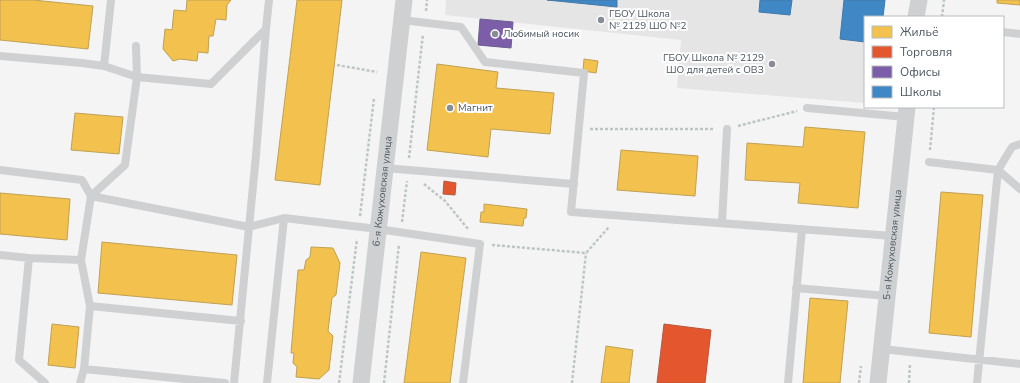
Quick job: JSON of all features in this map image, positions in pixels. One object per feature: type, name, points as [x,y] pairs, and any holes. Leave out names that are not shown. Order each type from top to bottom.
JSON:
[{"type":"street","name":"6-я Кожуховская улица","points":[[361,383],[404,0]]},
{"type":"street","points":[[916,16],[918,0]]},
{"type":"street","name":"5-я Кожуховская улица","points":[[878,383],[906,112]]},
{"type":"lane","points":[[104,66],[111,0]]},
{"type":"lane","points":[[234,383],[241,320],[269,0]]},
{"type":"lane","points":[[402,20],[461,27],[485,62],[584,73],[571,212],[893,236]]},
{"type":"lane","points":[[0,56],[82,63],[104,66],[138,77],[211,84],[266,29]]},
{"type":"lane","points":[[1004,32],[1020,34]]},
{"type":"lane","points":[[91,196],[125,165],[138,77],[136,46]]},
{"type":"lane","points":[[807,108],[906,112]]},
{"type":"lane","points":[[722,223],[727,129]]},
{"type":"lane","points":[[977,383],[998,170],[1012,147],[1020,144]]},
{"type":"lane","points":[[929,162],[998,170],[1020,189]]},
{"type":"lane","points":[[385,168],[574,184]]},
{"type":"lane","points":[[0,170],[82,180],[91,196],[81,260],[90,306],[84,369],[80,383]]},
{"type":"lane","points":[[91,196],[249,228],[284,218],[358,228],[378,229],[480,244],[463,383]]},
{"type":"lane","points":[[267,383],[284,218]]},
{"type":"lane","points":[[788,383],[802,229]]},
{"type":"lane","points":[[0,255],[29,258],[81,260]]},
{"type":"lane","points":[[29,258],[19,360],[44,383]]},
{"type":"lane","points":[[796,288],[887,296]]},
{"type":"lane","points":[[90,306],[241,320]]},
{"type":"lane","points":[[882,350],[1020,364]]},
{"type":"lane","points":[[84,369],[225,383]]},
{"type":"path","points":[[384,383],[427,0]]},
{"type":"path","points":[[942,16],[944,0]]},
{"type":"path","points":[[337,65],[377,72],[378,65]]},
{"type":"path","points":[[339,383],[374,96]]},
{"type":"path","points":[[578,129],[727,129],[807,108]]},
{"type":"path","points":[[929,162],[934,108]]},
{"type":"path","points":[[408,170],[445,201],[480,244],[586,253]]},
{"type":"path","points":[[572,383],[586,253],[618,216]]},
{"type":"path","points":[[908,383],[911,352]]},
{"type":"shaded area","name":"ГБОУ Школа № 2129 ШО для детей с ОВЗ","points":[[446,0],[885,0],[883,16],[864,16],[864,103],[677,88],[681,40],[445,15]]},
{"type":"building: Жильё","points":[[0,0],[33,0],[93,6],[88,49],[0,40]]},
{"type":"building: Жильё","points":[[187,0],[231,0],[227,5],[226,20],[216,19],[213,36],[209,36],[208,53],[198,52],[197,61],[180,59],[173,61],[163,49],[165,29],[172,30],[174,10],[186,11]]},
{"type":"building: Жильё","points":[[297,0],[342,0],[320,185],[275,180]]},
{"type":"building: Жильё","points":[[997,0],[1020,0],[1020,5],[997,3]]},
{"type":"building: Жильё","points":[[584,59],[598,61],[596,73],[583,71]]},
{"type":"building: Жильё","points":[[437,64],[498,72],[496,88],[554,93],[550,134],[491,129],[488,157],[427,150]]},
{"type":"building: Жильё","points":[[75,113],[123,117],[119,154],[71,150]]},
{"type":"building: Жильё","points":[[805,127],[865,132],[858,208],[798,203],[800,183],[745,180],[747,143],[803,147]]},
{"type":"building: Жильё","points":[[621,150],[698,156],[695,196],[617,190]]},
{"type":"building: Жильё","points":[[941,192],[983,195],[971,337],[929,333]]},
{"type":"building: Жильё","points":[[0,193],[70,199],[67,240],[0,234]]},
{"type":"building: Жильё","points":[[484,204],[527,209],[523,226],[480,222],[481,212],[484,212]]},
{"type":"building: Жильё","points":[[102,242],[237,255],[232,305],[98,293]]},
{"type":"building: Жильё","points":[[311,247],[333,248],[340,263],[336,295],[332,298],[328,331],[333,336],[329,370],[319,379],[296,377],[297,367],[293,363],[294,353],[291,353],[298,270],[304,270],[306,260],[310,257]]},
{"type":"building: Жильё","points":[[421,252],[466,258],[450,383],[404,383]]},
{"type":"building: Жильё","points":[[810,298],[848,301],[840,383],[803,383]]},
{"type":"building: Жильё","points":[[52,324],[79,327],[75,368],[48,365]]},
{"type":"building: Жильё","points":[[606,346],[633,350],[629,383],[601,383]]},
{"type":"building: Торговля","points":[[444,181],[456,183],[455,195],[443,194]]},
{"type":"building: Торговля","points":[[664,324],[711,330],[705,383],[657,383]]},
{"type":"building: Офисы","name":"Любимый носик","points":[[480,19],[513,22],[511,48],[478,45]]},
{"type":"building: Школы","points":[[547,0],[617,0],[617,7]]},
{"type":"building: Школы","points":[[760,0],[792,0],[790,15],[759,12]]},
{"type":"building: Школы","points":[[844,0],[885,0],[883,16],[864,16],[864,42],[840,39]]},
{"type":"place","name":"ГБОУ Школа № 2129 ШО №2","points":[[601,20]]},
{"type":"place","name":"Любимый носик","points":[[495,34]]},
{"type":"place","name":"ГБОУ Школа № 2129 ШО для детей с ОВЗ","points":[[772,64]]},
{"type":"place","name":"Магнит","points":[[450,108]]}]
